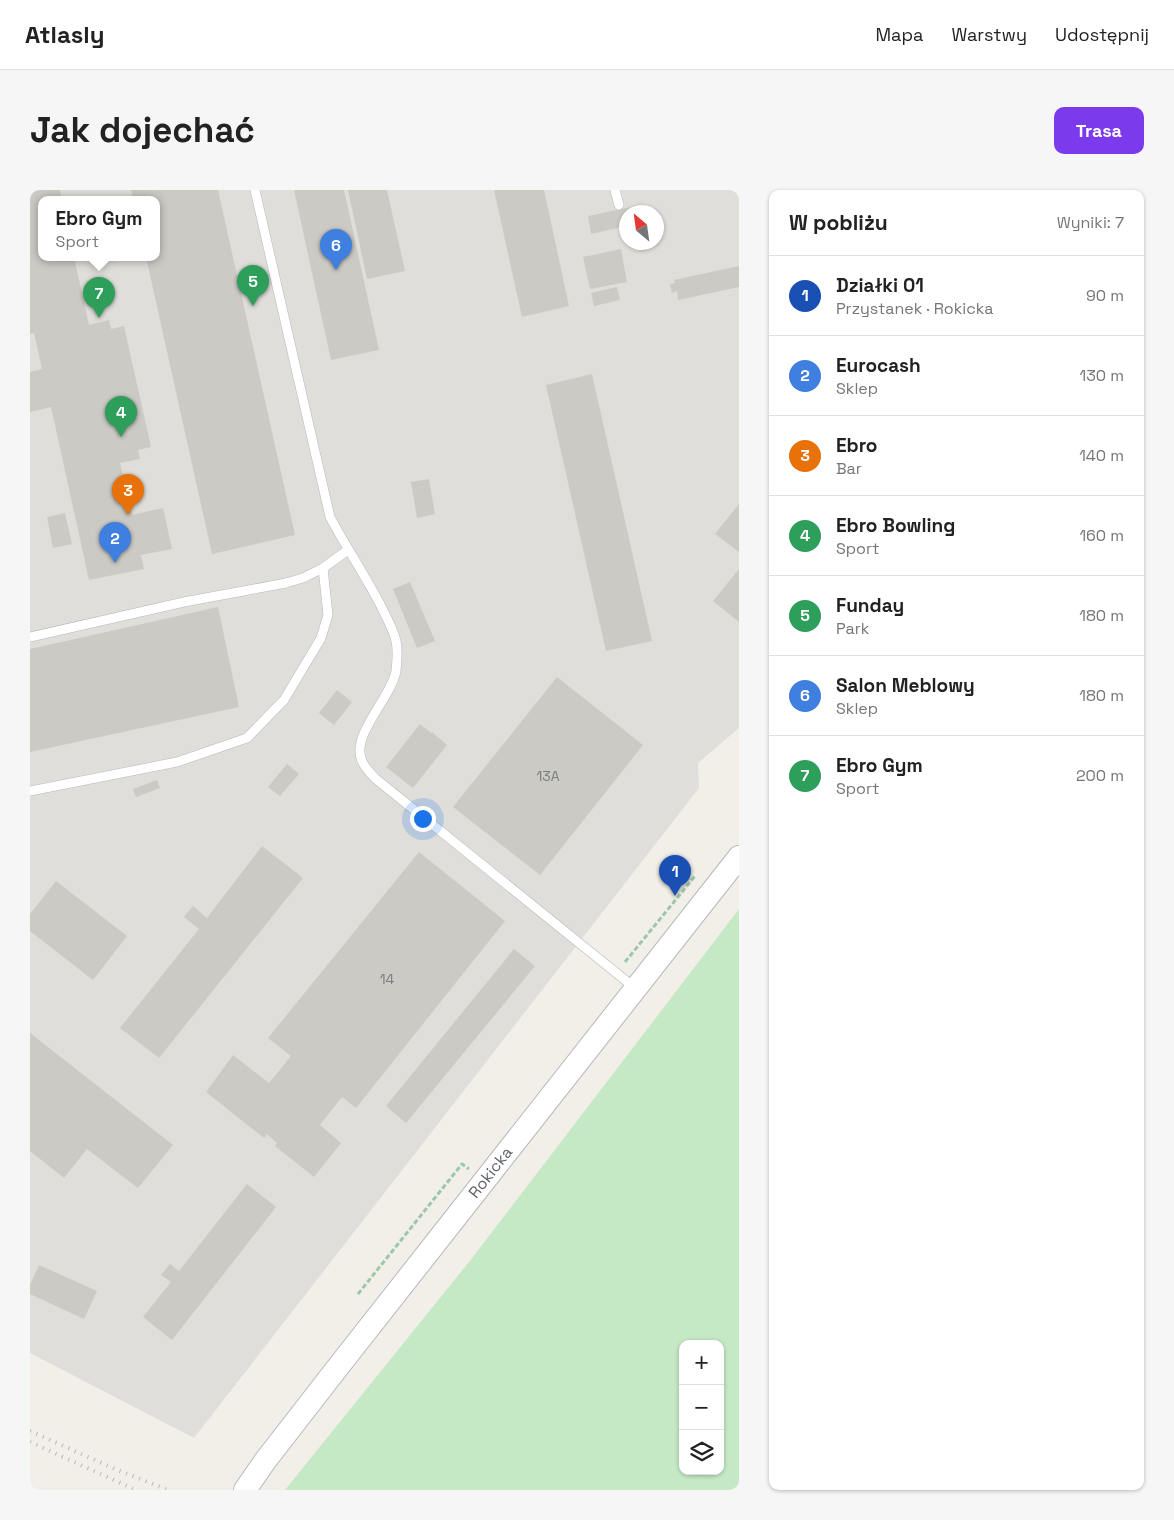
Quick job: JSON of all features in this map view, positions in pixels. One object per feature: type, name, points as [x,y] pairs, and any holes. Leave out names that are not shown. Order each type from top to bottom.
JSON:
[{"type":"street","name":"Rokicka","points":[[245,1490],[265,1461],[739,857]]},
{"type":"lane","points":[[255,190],[330,517],[348,550],[364,572],[393,630],[396,643],[396,671],[392,686],[367,728],[361,744],[361,759],[367,770],[376,779],[636,988]]},
{"type":"lane","points":[[616,190],[619,205]]},
{"type":"lane","points":[[30,637],[184,602],[286,583],[303,578],[323,568],[348,550]]},
{"type":"lane","points":[[30,791],[177,762],[247,738],[284,700],[321,638],[328,615],[323,568]]},
{"type":"shaded area","points":[[30,190],[739,190],[739,728],[698,763],[699,788],[194,1438],[30,1353]]},
{"type":"green space","points":[[739,909],[739,1490],[285,1490],[473,1257]]},
{"type":"building","points":[[30,190],[60,190],[61,196],[38,196],[38,261],[75,261],[89,325],[109,320],[111,329],[124,326],[151,447],[138,450],[140,459],[120,463],[132,515],[163,508],[172,549],[141,555],[144,569],[89,580],[51,407],[30,412],[30,372],[42,369],[34,333],[30,334]]},
{"type":"building","points":[[131,190],[218,190],[295,535],[212,554],[147,261],[160,261],[160,196],[132,196]]},
{"type":"building","points":[[294,190],[344,190],[379,350],[331,360]]},
{"type":"building","points":[[348,190],[387,190],[405,271],[367,279]]},
{"type":"building","points":[[494,190],[544,190],[569,306],[522,317]]},
{"type":"building","points":[[619,210],[619,228],[591,234],[588,216]]},
{"type":"building","points":[[621,250],[627,282],[590,289],[583,257]]},
{"type":"building","points":[[739,266],[739,287],[678,300],[677,291],[672,293],[670,284],[675,283],[674,280]]},
{"type":"building","points":[[617,287],[620,300],[594,306],[591,293]]},
{"type":"building","points":[[592,374],[652,641],[606,651],[546,385]]},
{"type":"building","points":[[429,479],[435,514],[417,518],[411,482]]},
{"type":"building","points":[[739,504],[739,552],[715,534]]},
{"type":"building","points":[[65,513],[72,544],[53,548],[47,517]]},
{"type":"building","points":[[739,569],[739,622],[713,601]]},
{"type":"building","points":[[410,582],[435,641],[417,648],[393,589]]},
{"type":"building","points":[[218,607],[239,707],[30,752],[30,649]]},
{"type":"building","points":[[557,677],[643,745],[540,875],[453,807]]},
{"type":"building","points":[[337,690],[352,702],[334,725],[319,713]]},
{"type":"building","points":[[420,724],[447,745],[413,788],[386,767]]},
{"type":"building","points":[[287,764],[299,774],[280,796],[268,787]]},
{"type":"building","points":[[157,780],[160,788],[136,797],[133,789]]},
{"type":"building","points":[[262,846],[303,878],[159,1058],[120,1028],[199,929],[184,917],[193,906],[207,918]]},
{"type":"building","points":[[419,852],[505,921],[356,1108],[342,1097],[320,1125],[341,1143],[314,1177],[275,1146],[277,1143],[267,1134],[264,1138],[206,1092],[233,1055],[269,1083],[291,1056],[268,1038]]},
{"type":"building","points":[[56,881],[127,936],[93,980],[30,931],[30,914]]},
{"type":"building","points":[[514,949],[535,966],[406,1123],[386,1106]]},
{"type":"building","points":[[30,1033],[173,1145],[138,1188],[87,1149],[64,1178],[30,1151]]},
{"type":"building","points":[[247,1184],[276,1207],[172,1340],[143,1317],[171,1282],[161,1275],[170,1264],[179,1271]]},
{"type":"building","points":[[39,1265],[97,1291],[84,1319],[30,1294],[30,1285]]},
{"type":"railway","points":[[30,1431],[115,1469],[168,1490]]},
{"type":"railway","points":[[30,1442],[136,1490]]},
{"type":"place","name":"Salon Meblowy","points":[[336,270]]},
{"type":"place","name":"Funday","points":[[253,306]]},
{"type":"place","name":"Ebro Gym","points":[[99,318]]},
{"type":"place","name":"Ebro Bowling","points":[[121,437]]},
{"type":"place","name":"Ebro","points":[[128,515]]},
{"type":"place","name":"Eurocash","points":[[115,563]]},
{"type":"place","name":"Działki 01","points":[[675,896]]}]
